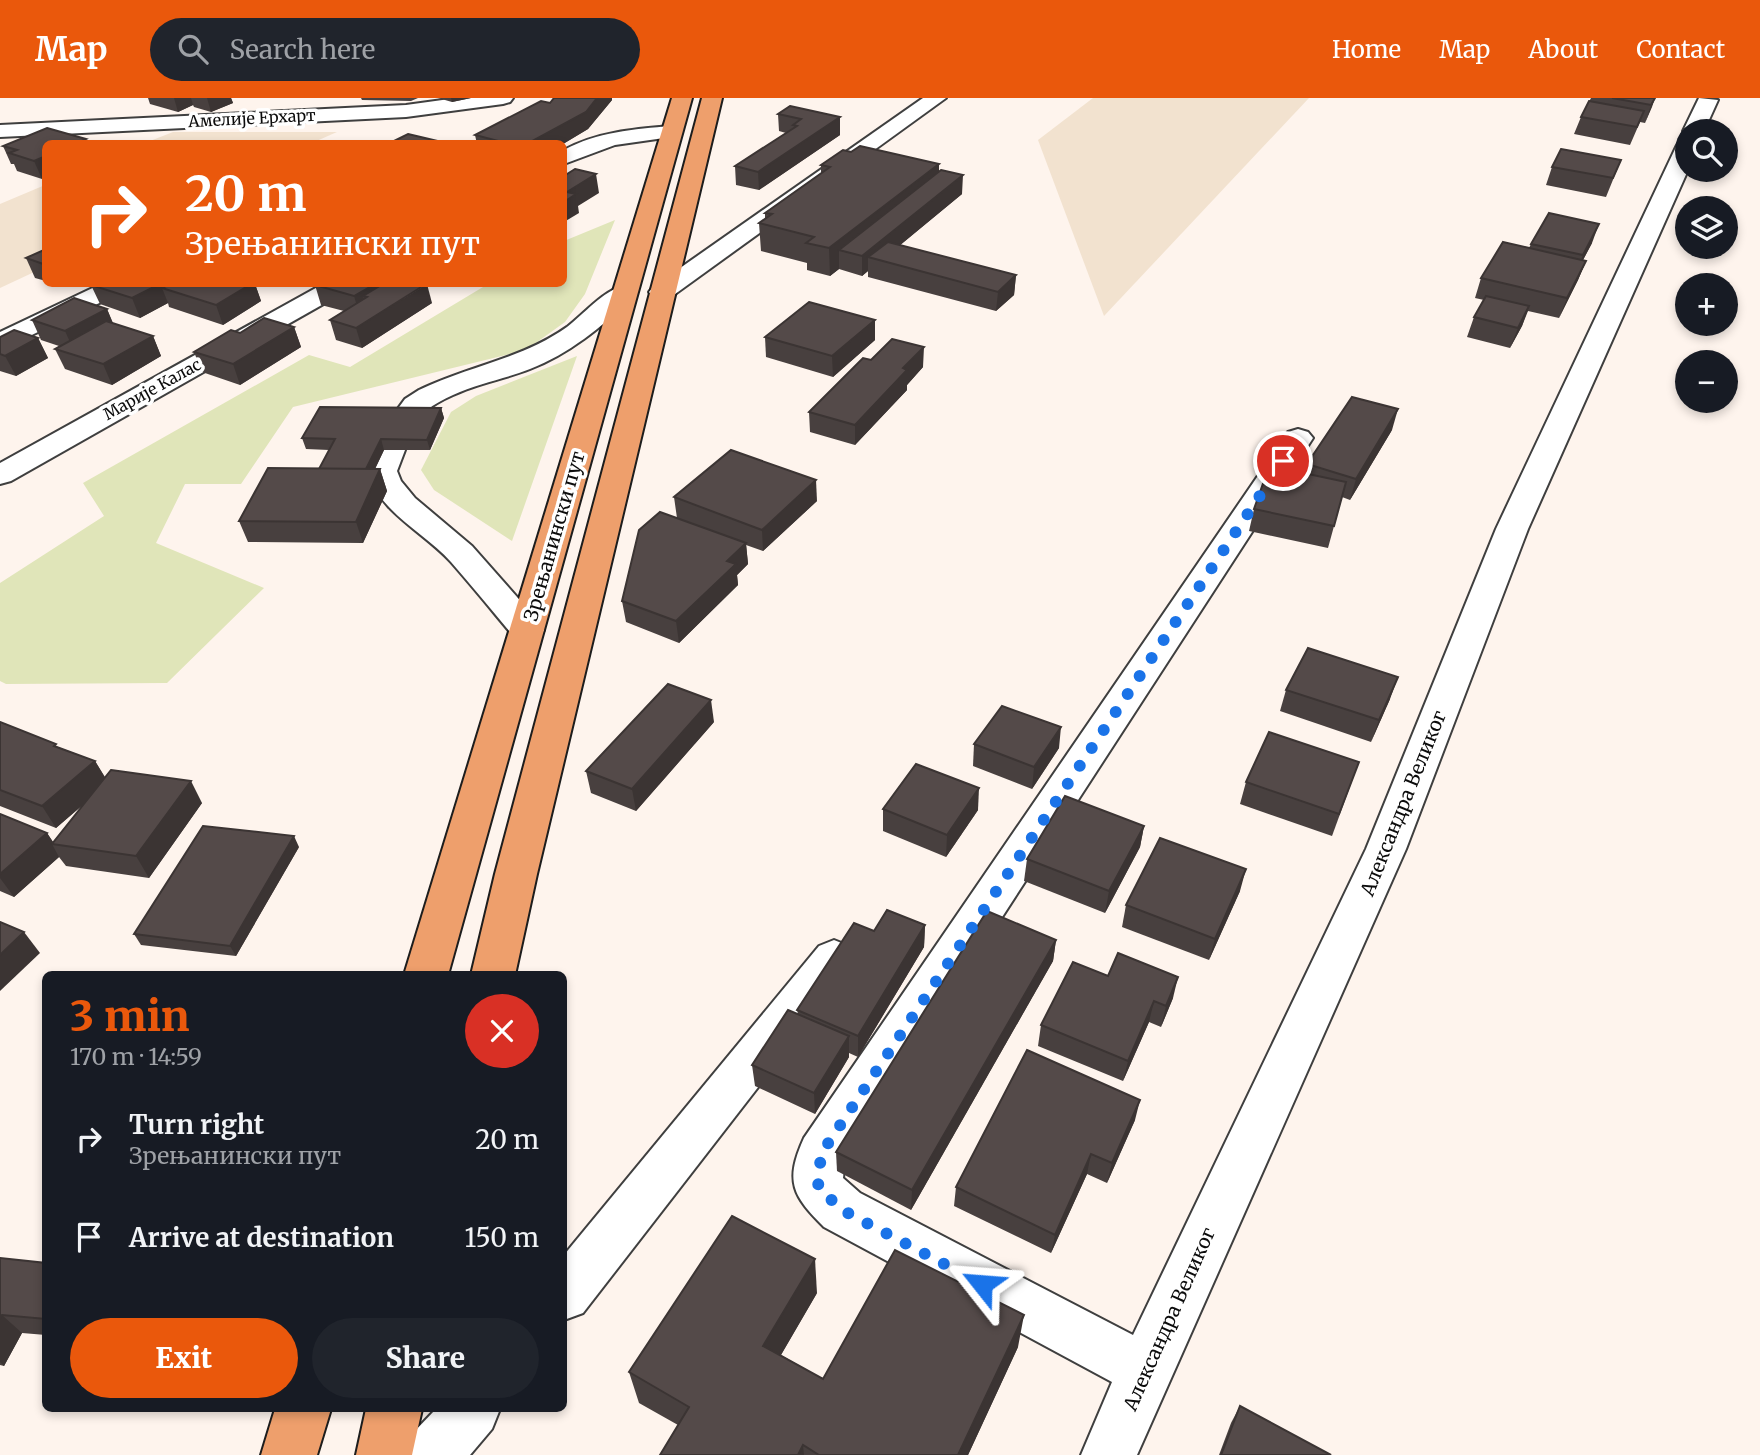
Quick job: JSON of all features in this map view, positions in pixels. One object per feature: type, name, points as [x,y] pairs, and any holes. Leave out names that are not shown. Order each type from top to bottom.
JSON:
[{"type":"main road","name":"Зрењанински пут","points":[[427,971],[682,98]]},
{"type":"main road","points":[[494,971],[712,98]]},
{"type":"main road","points":[[289,1455],[302,1412]]},
{"type":"main road","points":[[384,1455],[393,1412]]},
{"type":"street","points":[[662,292],[936,98]]},
{"type":"street","points":[[439,127],[500,99]]},
{"type":"street","name":"Амелије Ерхарт","points":[[0,131],[406,111],[500,99]]},
{"type":"street","points":[[1699,119],[1708,100]]},
{"type":"street","points":[[48,140],[135,103]]},
{"type":"street","points":[[567,156],[586,145],[606,139],[671,132]]},
{"type":"street","points":[[23,150],[42,142]]},
{"type":"street","name":"Александра Великог","points":[[1109,1455],[1145,1370],[1387,849],[1512,530],[1675,173]]},
{"type":"street","points":[[0,342],[114,287]]},
{"type":"street","name":"Марије Калас","points":[[0,475],[336,287]]},
{"type":"street","points":[[405,418],[412,406],[428,396],[521,363],[566,341],[623,294]]},
{"type":"street","points":[[1145,1370],[842,1210],[818,1187],[821,1154],[1298,438]]},
{"type":"street","points":[[390,450],[382,471],[386,484],[404,505],[461,553],[527,630]]},
{"type":"street","points":[[567,1291],[834,958]]},
{"type":"street","points":[[431,1455],[470,1412]]},
{"type":"shaded area","points":[[1093,98],[1309,98],[1104,316],[1038,140]]},
{"type":"shaded area","points":[[173,132],[337,132],[319,140],[153,140]]},
{"type":"shaded area","points":[[42,186],[42,268],[0,288],[0,204]]},
{"type":"green space","points":[[615,220],[585,294],[565,322],[526,350],[293,407],[241,484],[185,484],[156,543],[264,588],[167,683],[6,684],[0,681],[0,583],[104,516],[83,483],[309,355],[350,367],[483,287],[567,287],[567,240]]},
{"type":"green space","points":[[577,356],[512,541],[434,490],[421,470],[451,412],[476,396]]},
{"type":"building","points":[[554,98],[597,98],[586,112],[534,140],[494,140],[475,135],[541,101],[550,103]]},
{"type":"building","points":[[1612,98],[1655,98],[1651,105]]},
{"type":"building","points":[[1589,101],[1644,111],[1637,127],[1581,117]]},
{"type":"building","points":[[790,106],[840,117],[758,172],[735,166],[797,126],[793,125],[801,119],[778,114]]},
{"type":"building","points":[[47,128],[86,139],[42,140],[42,158],[34,161],[9,153],[17,150],[3,146]]},
{"type":"building","points":[[408,134],[433,140],[396,140]]},
{"type":"building","points":[[860,146],[939,164],[829,248],[806,243],[814,237],[759,223],[772,214],[765,213],[830,167],[821,165],[843,150],[851,152]]},
{"type":"building","points":[[1561,149],[1621,160],[1613,178],[1552,167]]},
{"type":"building","points":[[575,169],[596,174],[567,192],[567,174]]},
{"type":"building","points":[[941,170],[963,175],[862,256],[839,250]]},
{"type":"building","points":[[567,192],[576,194],[567,200]]},
{"type":"building","points":[[1549,213],[1599,224],[1583,255],[1531,244]]},
{"type":"building","points":[[888,242],[1016,275],[998,292],[868,257]]},
{"type":"building","points":[[1503,242],[1586,261],[1567,298],[1481,278]]},
{"type":"building","points":[[42,251],[42,264],[26,258]]},
{"type":"building","points":[[97,287],[154,287],[132,298]]},
{"type":"building","points":[[164,287],[246,287],[216,305],[162,288]]},
{"type":"building","points":[[322,287],[370,287],[354,296]]},
{"type":"building","points":[[378,287],[421,287],[356,328],[330,320],[367,297],[363,296]]},
{"type":"building","points":[[1486,296],[1529,306],[1518,328],[1474,317]]},
{"type":"building","points":[[74,298],[107,309],[65,331],[32,320]]},
{"type":"building","points":[[809,302],[875,320],[832,356],[765,337]]},
{"type":"building","points":[[264,318],[294,327],[233,364],[194,352],[231,330],[240,333]]},
{"type":"building","points":[[106,321],[153,336],[103,364],[55,349]]},
{"type":"building","points":[[14,330],[38,338],[5,356],[0,354],[0,337]]},
{"type":"building","points":[[892,339],[924,347],[903,368],[907,370],[855,425],[809,412],[863,358],[871,360]]},
{"type":"building","points":[[1352,397],[1398,409],[1356,479],[1307,464]]},
{"type":"building","points":[[320,407],[441,408],[427,440],[381,439],[366,469],[319,469],[335,439],[302,438]]},
{"type":"building","points":[[731,450],[816,480],[762,530],[674,497]]},
{"type":"building","points":[[268,468],[380,469],[356,522],[239,521]]},
{"type":"building","points":[[1294,471],[1346,482],[1334,526],[1254,509],[1265,478],[1291,483]]},
{"type":"building","points":[[660,512],[746,543],[727,561],[736,564],[676,621],[622,601],[639,530]]},
{"type":"building","points":[[1308,648],[1398,677],[1379,720],[1286,690]]},
{"type":"building","points":[[668,684],[711,700],[632,789],[586,771]]},
{"type":"building","points":[[1002,706],[1061,727],[1034,767],[974,744]]},
{"type":"building","points":[[0,722],[95,761],[42,806],[0,790]]},
{"type":"building","points":[[1269,732],[1359,762],[1339,814],[1246,782]]},
{"type":"building","points":[[916,764],[979,788],[947,835],[883,809]]},
{"type":"building","points":[[111,770],[191,781],[136,856],[52,844]]},
{"type":"building","points":[[1065,796],[1144,826],[1109,891],[1027,859]]},
{"type":"building","points":[[0,814],[47,833],[0,874]]},
{"type":"building","points":[[203,826],[294,836],[230,946],[134,934]]},
{"type":"building","points":[[1160,838],[1246,869],[1215,939],[1126,905]]},
{"type":"building","points":[[887,910],[925,925],[858,1036],[797,1010],[854,923],[874,931]]},
{"type":"building","points":[[987,911],[1056,940],[912,1190],[836,1152]]},
{"type":"building","points":[[0,922],[24,932],[0,955]]},
{"type":"building","points":[[1118,953],[1178,977],[1166,1006],[1154,1001],[1128,1061],[1041,1025],[1073,962],[1108,976]]},
{"type":"building","points":[[788,1010],[849,1036],[814,1093],[752,1065]]},
{"type":"building","points":[[1027,1050],[1140,1100],[1112,1163],[1091,1154],[1055,1235],[956,1187]]},
{"type":"building","points":[[732,1216],[815,1259],[763,1346],[823,1379],[895,1250],[1024,1315],[958,1455],[819,1455],[803,1445],[798,1455],[660,1455],[689,1407],[629,1372]]},
{"type":"building","points":[[0,1258],[42,1263],[42,1319],[2,1315],[0,1319]]},
{"type":"building","points":[[1240,1406],[1331,1455],[1221,1455]]},
{"type":"route","points":[[982,1284],[842,1210],[818,1187],[821,1154],[1283,461]]}]
